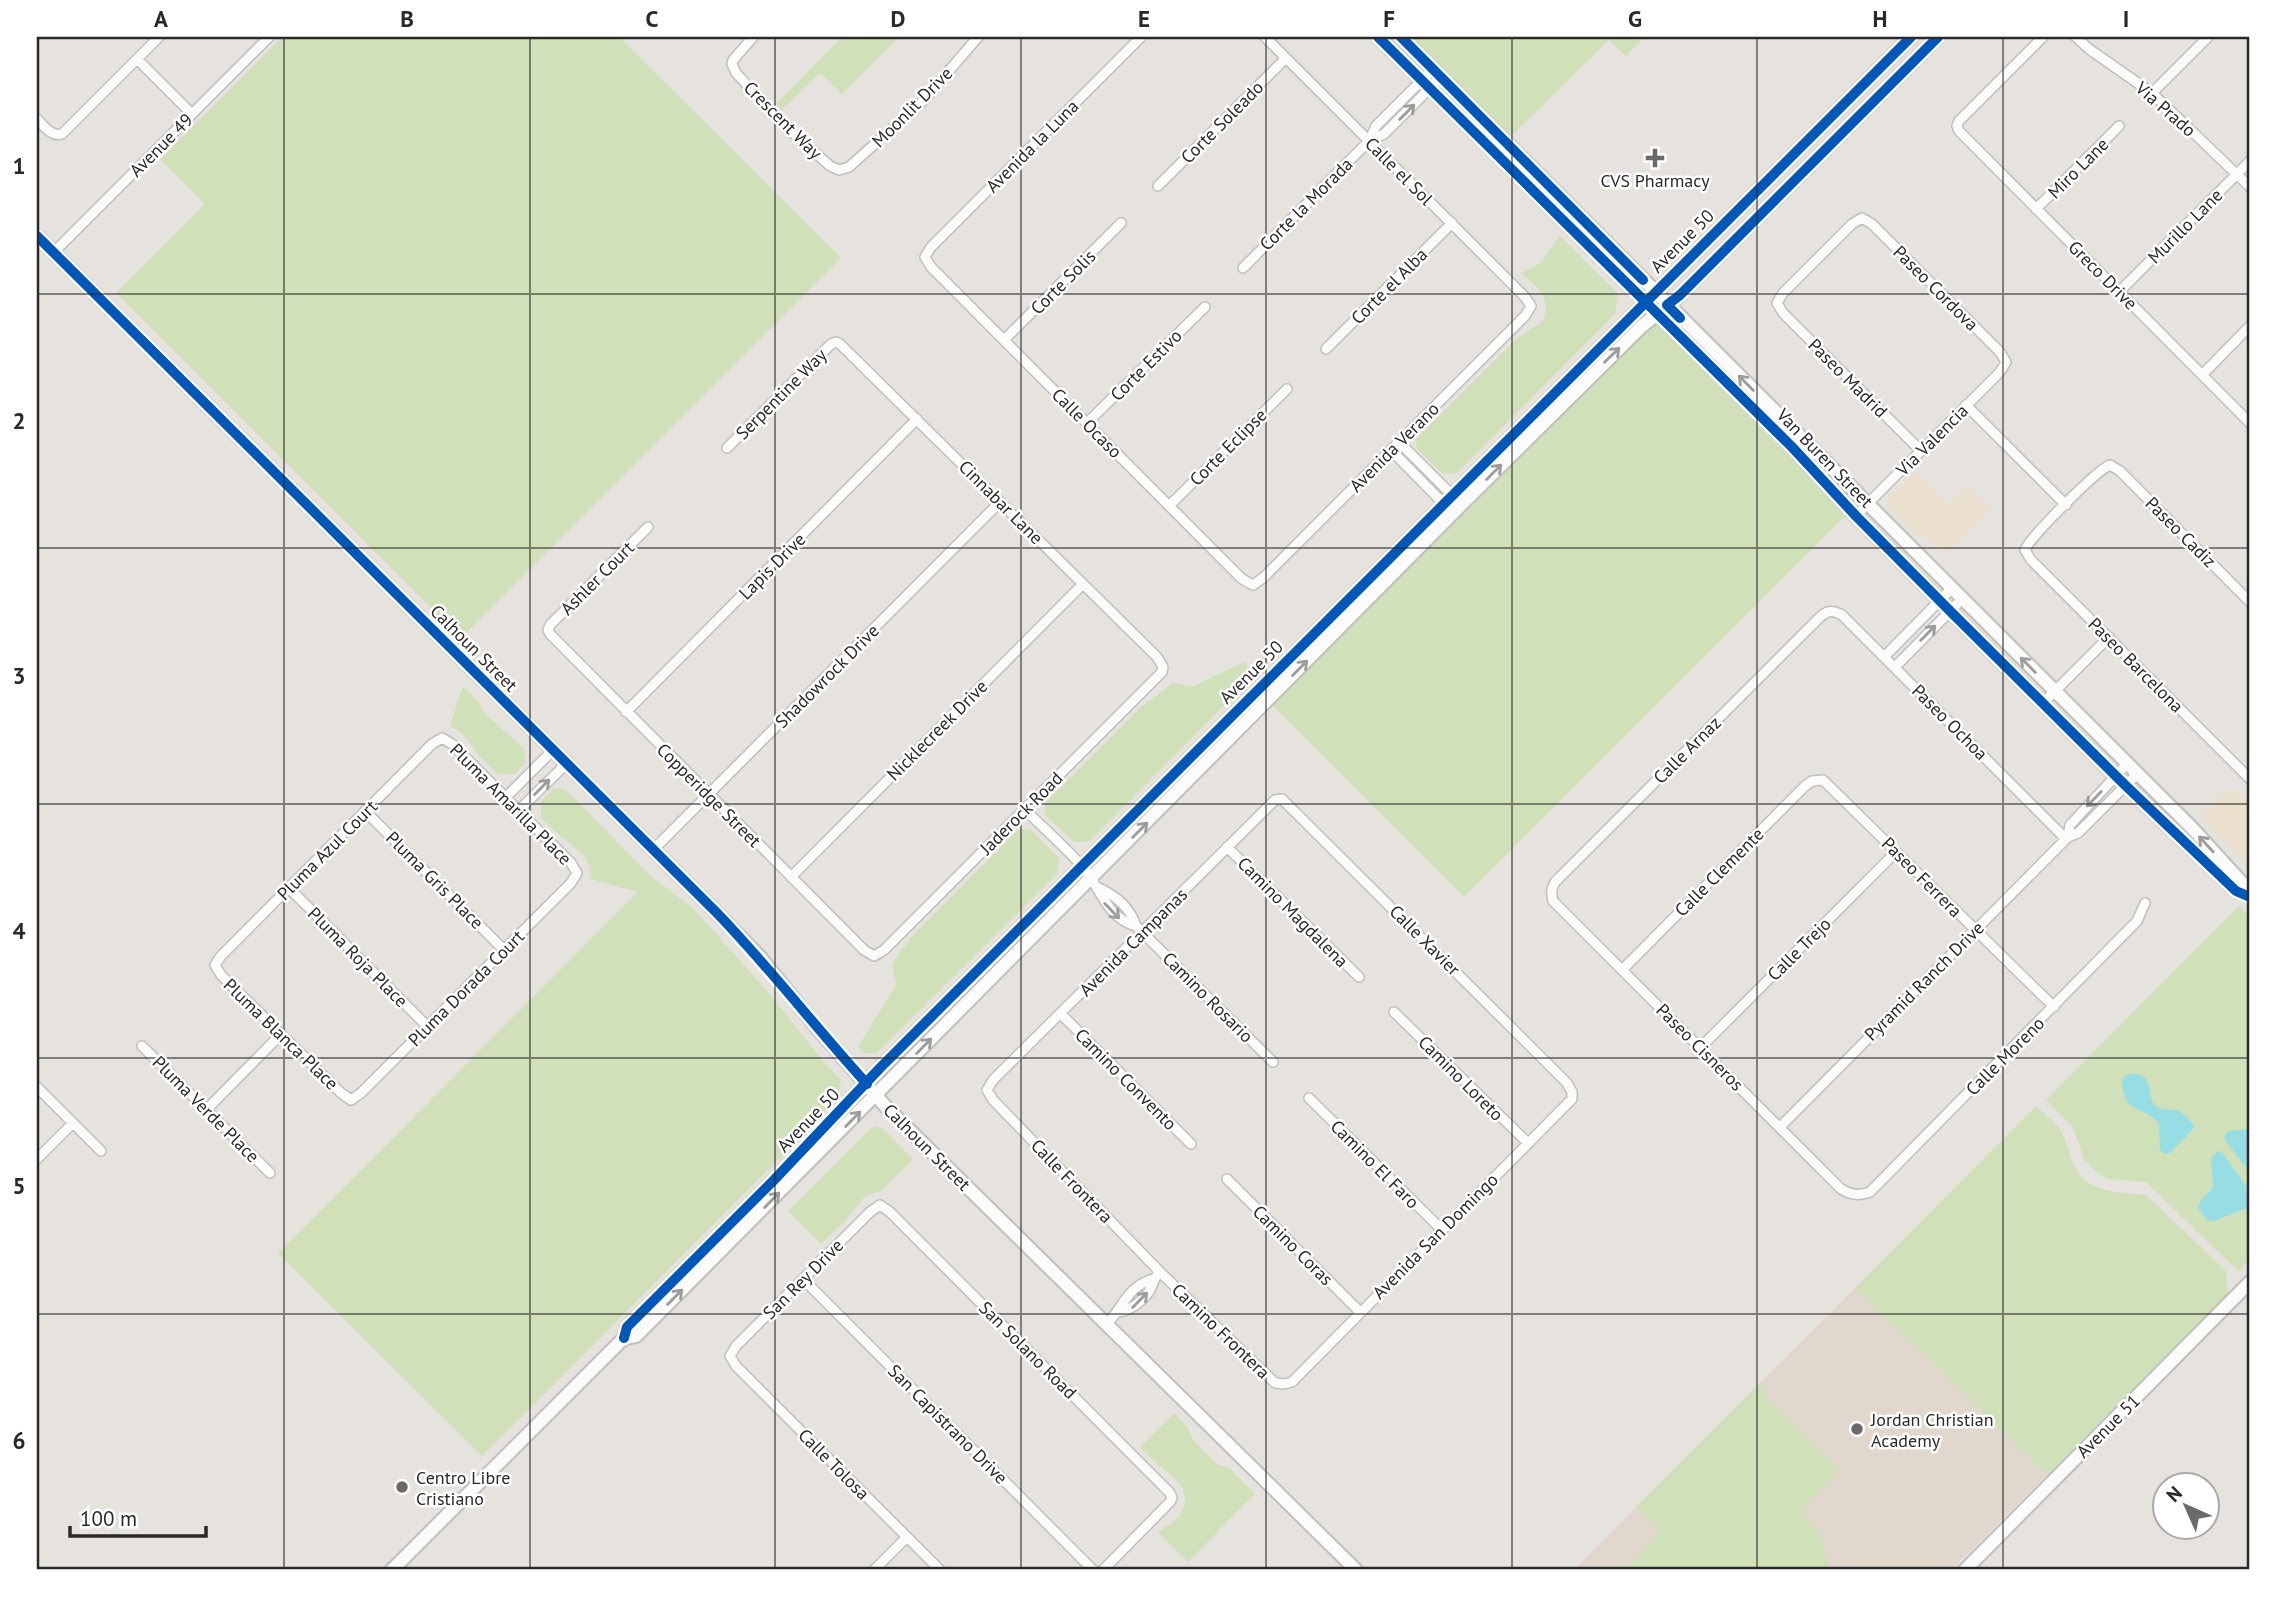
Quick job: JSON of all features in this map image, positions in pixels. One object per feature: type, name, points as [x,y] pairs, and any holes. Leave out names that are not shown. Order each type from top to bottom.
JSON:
[{"type":"street","points":[[37,119],[52,134],[57,135],[67,129],[159,37]]},
{"type":"street","name":"Avenue 49","points":[[53,253],[269,37]]},
{"type":"street","name":"Crescent Way","points":[[753,37],[732,64],[736,73],[786,127],[830,166],[839,170]]},
{"type":"street","name":"Moonlit Drive","points":[[839,170],[849,167],[901,122],[978,37]]},
{"type":"street","name":"Avenida la Luna","points":[[925,257],[931,247],[1142,37]]},
{"type":"street","name":"Calle el Sol","points":[[1265,37],[1452,223],[1531,306]]},
{"type":"street","name":"Van Buren Street","points":[[1378,37],[1550,209],[1651,297]]},
{"type":"street","name":"Van Buren Street","points":[[1401,37],[1651,297],[1867,504],[2132,769],[2245,885],[2250,897]]},
{"type":"street","name":"Avenue 50","points":[[392,1570],[624,1338],[636,1336],[872,1089],[1094,883],[1651,297],[1911,37]]},
{"type":"street","name":"Avenue 50","points":[[872,1089],[880,1068],[1082,866],[1453,504],[1662,308],[1680,295],[1938,37]]},
{"type":"street","name":"Greco Drive","points":[[2043,37],[1957,126],[1963,136],[2250,423]]},
{"type":"street","name":"Via Prado","points":[[2076,37],[2088,49],[2152,93],[2250,187]]},
{"type":"street","points":[[2152,93],[2208,37]]},
{"type":"street","name":"Corte Soleado","points":[[1158,186],[1286,58]]},
{"type":"street","points":[[137,59],[192,114]]},
{"type":"street","name":"Corte la Morada","points":[[1242,268],[1369,141],[1376,126],[1437,73]]},
{"type":"street","points":[[1723,252],[1745,219],[1783,182],[1785,163],[1804,161],[1866,100],[1883,91]]},
{"type":"street","name":"Miro Lane","points":[[2036,209],[2119,127]]},
{"type":"street","name":"Murillo Lane","points":[[2119,292],[2250,160]]},
{"type":"street","name":"Paseo Madrid","points":[[1862,218],[1852,224],[1783,293],[1777,303],[1783,313],[1921,451]]},
{"type":"street","name":"Paseo Cordova","points":[[1862,218],[1872,224],[1991,343],[2006,362]]},
{"type":"street","name":"Corte Solis","points":[[1004,340],[1121,223]]},
{"type":"street","name":"Corte el Alba","points":[[1326,349],[1452,223]]},
{"type":"street","name":"Calhoun Street","points":[[37,236],[760,957],[817,1029],[895,1116],[1356,1570]]},
{"type":"street","name":"Calle Ocaso","points":[[925,257],[931,267],[1242,579],[1253,584]]},
{"type":"street","name":"Avenida Verano","points":[[1253,584],[1263,578],[1525,316],[1531,306]]},
{"type":"street","name":"Corte Estivo","points":[[1087,423],[1205,307]]},
{"type":"street","name":"Van Buren Street","points":[[1662,308],[1856,516],[1950,611],[2236,891],[2250,897]]},
{"type":"street","points":[[2202,374],[2250,326]]},
{"type":"street","name":"Cinnabar Lane","points":[[836,342],[846,348],[1157,657],[1163,667]]},
{"type":"street","name":"Serpentine Way","points":[[727,448],[826,348],[836,342]]},
{"type":"street","name":"Via Valencia","points":[[1856,516],[2006,362]]},
{"type":"street","name":"Corte Eclipse","points":[[1169,506],[1286,388]]},
{"type":"street","points":[[1966,405],[2066,505]]},
{"type":"street","name":"Lapis Drive","points":[[626,712],[917,419]]},
{"type":"street","points":[[1399,442],[1453,504]]},
{"type":"street","points":[[1391,450],[1453,504]]},
{"type":"street","name":"Paseo Cadiz","points":[[2066,505],[2110,465],[2120,471],[2250,602]]},
{"type":"street","name":"Shadowrock Drive","points":[[653,850],[1000,502]]},
{"type":"street","name":"Paseo Barcelona","points":[[2066,505],[2031,540],[2025,550],[2031,560],[2250,779]]},
{"type":"street","name":"Ashler Court","points":[[548,630],[648,527]]},
{"type":"street","name":"Nicklecreek Drive","points":[[791,877],[1083,584]]},
{"type":"street","points":[[1884,657],[1951,589]]},
{"type":"street","points":[[1895,667],[1962,599]]},
{"type":"street","name":"Paseo Ochoa","points":[[1831,611],[1842,615],[2067,838]]},
{"type":"street","name":"Calle Arnaz","points":[[1551,895],[1555,882],[1825,613],[1831,611]]},
{"type":"street","name":"Copperidge Street","points":[[548,630],[626,712],[864,950],[874,956]]},
{"type":"street","points":[[2043,703],[2109,637]]},
{"type":"street","name":"Jaderock Road","points":[[874,956],[884,950],[1157,677],[1163,667]]},
{"type":"street","name":"Pluma Amarilla Place","points":[[442,738],[452,744],[571,863],[577,873]]},
{"type":"street","name":"Pluma Azul Court","points":[[215,965],[432,744],[442,738]]},
{"type":"street","points":[[505,798],[552,751]]},
{"type":"street","points":[[518,811],[566,764]]},
{"type":"street","name":"Pyramid Ranch Drive","points":[[1780,1127],[2067,838],[2070,825],[2132,769]]},
{"type":"street","name":"Paseo Ferrera","points":[[1818,779],[1829,783],[2054,1007]]},
{"type":"street","name":"Calle Clemente","points":[[1623,970],[1805,786],[1818,779]]},
{"type":"street","name":"Avenida Campanas","points":[[986,1090],[1139,929],[1275,800],[1282,799]]},
{"type":"street","name":"Calle Xavier","points":[[1282,799],[1567,1083]]},
{"type":"street","name":"Camino Rosario","points":[[1024,809],[1082,866],[1103,902],[1123,922],[1139,929],[1273,1062]]},
{"type":"street","name":"Pluma Gris Place","points":[[365,811],[504,950]]},
{"type":"street","name":"Camino Magdalena","points":[[1227,847],[1359,977]]},
{"type":"street","name":"Calle Trejo","points":[[1701,1047],[1896,852]]},
{"type":"street","name":"Pluma Dorada Court","points":[[351,1100],[428,1027],[571,883],[577,873]]},
{"type":"street","name":"Pluma Roja Place","points":[[289,888],[428,1027]]},
{"type":"street","name":"Paseo Cisneros","points":[[1551,895],[1553,901],[1841,1189],[1853,1194]]},
{"type":"street","name":"Calle Moreno","points":[[1853,1194],[1870,1192],[2137,921],[2145,903]]},
{"type":"street","name":"Pluma Blanca Place","points":[[215,965],[221,975],[351,1100]]},
{"type":"street","name":"Camino Loreto","points":[[1394,1012],[1528,1143]]},
{"type":"street","name":"Camino Convento","points":[[1061,1014],[1191,1144]]},
{"type":"street","points":[[206,1110],[281,1034]]},
{"type":"street","name":"Pluma Verde Place","points":[[142,1046],[270,1173]]},
{"type":"street","name":"Avenida San Domingo","points":[[1284,1384],[1292,1382],[1572,1099],[1572,1091],[1567,1083]]},
{"type":"street","points":[[37,1087],[101,1151]]},
{"type":"street","name":"Calle Frontera","points":[[986,1090],[1157,1275]]},
{"type":"street","name":"Camino El Faro","points":[[1309,1098],[1442,1230]]},
{"type":"street","points":[[37,1159],[73,1123]]},
{"type":"street","name":"Camino Coras","points":[[1227,1179],[1360,1311]]},
{"type":"street","name":"San Rey Drive","points":[[730,1356],[736,1346],[880,1205]]},
{"type":"street","name":"San Solano Road","points":[[880,1205],[900,1221],[1166,1488],[1172,1498],[1166,1507],[1103,1570]]},
{"type":"street","points":[[1107,1324],[1119,1312],[1121,1303],[1142,1282],[1157,1275]]},
{"type":"street","name":"Camino Frontera","points":[[1157,1275],[1275,1384],[1284,1384]]},
{"type":"street","name":"San Capistrano Drive","points":[[803,1279],[1093,1570]]},
{"type":"street","name":"Avenue 51","points":[[1965,1570],[2250,1282]]},
{"type":"street","name":"Calle Tolosa","points":[[730,1356],[736,1366],[940,1570]]},
{"type":"street","points":[[874,1570],[907,1537]]},
{"type":"shaded area","name":"Jordan Christian Academy","points":[[1855,1288],[2047,1475],[1951,1570],[1574,1570]]},
{"type":"green space","points":[[282,37],[619,37],[841,258],[461,638],[116,293],[205,204],[160,159]]},
{"type":"green space","points":[[842,37],[899,37],[842,94],[820,73],[782,110],[776,104]]},
{"type":"green space","points":[[1410,37],[1645,37],[1626,56],[1609,40],[1510,137]]},
{"type":"green space","points":[[1560,236],[1618,294],[1615,314],[1456,474],[1442,473],[1417,449],[1416,439],[1515,340],[1544,320],[1544,298],[1521,274],[1541,262]]},
{"type":"green space","points":[[1655,322],[1847,514],[1464,897],[1272,705]]},
{"type":"green space","points":[[1244,662],[1255,674],[1090,841],[1074,842],[1045,815],[1045,803],[1141,707],[1173,683],[1192,687]]},
{"type":"green space","points":[[463,686],[480,704],[485,714],[524,748],[525,763],[515,774],[498,774],[462,733],[450,726]]},
{"type":"green space","points":[[553,789],[565,789],[652,877],[694,909],[769,993],[841,1080],[839,1091],[843,1095],[482,1456],[278,1253],[638,892],[590,879],[589,865],[583,855],[541,818],[541,801]]},
{"type":"green space","points":[[1030,829],[1059,858],[1057,874],[877,1053],[864,1053],[858,1047],[896,985],[892,964],[912,936],[1018,830]]},
{"type":"green space","points":[[2239,906],[2250,917],[2250,1259],[2238,1271],[2146,1182],[2108,1179],[2096,1172],[2084,1159],[2073,1127],[2046,1100]]},
{"type":"green space","points":[[2036,1106],[2060,1130],[2074,1166],[2087,1182],[2105,1190],[2146,1195],[2226,1271],[2228,1294],[2047,1475],[1855,1288]]},
{"type":"green space","points":[[876,1126],[882,1128],[913,1159],[881,1191],[865,1196],[845,1221],[821,1244],[788,1211]]},
{"type":"green space","points":[[1759,1384],[1769,1394],[1766,1397],[1840,1470],[1800,1512],[1820,1533],[1829,1570],[1601,1570],[1606,1566],[1628,1566],[1660,1532],[1636,1507]]},
{"type":"green space","points":[[1174,1413],[1187,1427],[1194,1441],[1217,1464],[1229,1468],[1255,1494],[1188,1562],[1158,1532],[1180,1515],[1184,1507],[1184,1493],[1177,1481],[1140,1447]]},
{"type":"sand","points":[[1916,471],[1949,504],[1967,487],[1991,510],[1945,555],[1927,538],[1916,533],[1889,507],[1889,498]]},
{"type":"sand","points":[[2230,788],[2250,802],[2250,867],[2200,817]]},
{"type":"water","points":[[2126,1075],[2145,1078],[2153,1103],[2157,1107],[2179,1110],[2194,1125],[2170,1153],[2164,1154],[2160,1150],[2159,1123],[2134,1108],[2126,1099],[2122,1081]]},
{"type":"water","points":[[2250,1129],[2250,1173],[2225,1140],[2225,1134],[2229,1131]]},
{"type":"water","points":[[2217,1151],[2222,1152],[2250,1191],[2250,1207],[2214,1221],[2207,1220],[2198,1208],[2213,1187],[2211,1159]]},
{"type":"cycle path","points":[[1378,37],[1792,447],[1856,516],[2125,785],[2236,891],[2250,897]]},
{"type":"cycle path","points":[[1401,37],[1643,280]]},
{"type":"cycle path","points":[[624,1338],[627,1327],[774,1180],[880,1068],[1911,37]]},
{"type":"cycle path","points":[[1680,318],[1667,305],[1938,37]]},
{"type":"cycle path","points":[[37,236],[717,913],[867,1084]]},
{"type":"place","name":"CVS Pharmacy","points":[[1655,158]]},
{"type":"place","name":"Jordan Christian Academy","points":[[1857,1429]]},
{"type":"place","name":"Centro Libre Cristiano","points":[[402,1487]]}]
